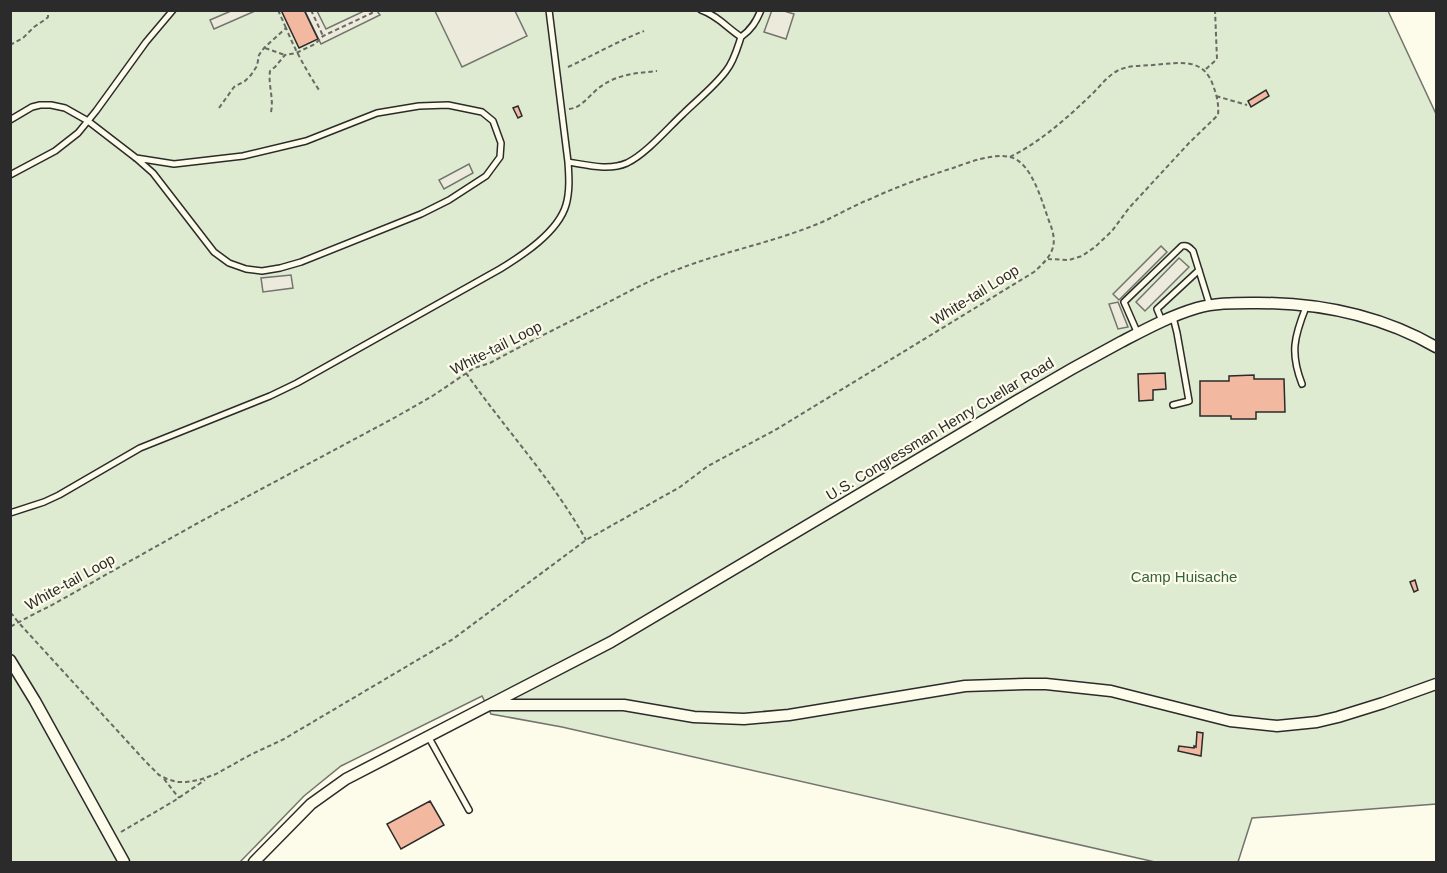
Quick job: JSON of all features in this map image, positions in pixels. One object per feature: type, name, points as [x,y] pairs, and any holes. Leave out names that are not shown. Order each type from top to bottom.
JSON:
[{"type":"street","name":"U.S. Congressman Henry Cuellar Road","points":[[254,862],[296,818],[335,785],[611,642],[1025,396],[1173,317],[1210,306],[1255,303],[1306,305],[1338,310],[1366,318],[1407,332],[1437,347]]},
{"type":"street","points":[[10,660],[124,862]]},
{"type":"street","name":"U.S. Congressman Henry Cuellar Road","points":[[487,705],[624,705],[701,717],[766,718],[965,686],[1046,684],[1111,691],[1230,721],[1277,726],[1317,722],[1348,714],[1437,684]]},
{"type":"lane","points":[[10,175],[41,159],[78,133],[172,10]]},
{"type":"lane","points":[[10,513],[44,502],[65,492],[146,445],[282,390],[315,373],[507,265],[549,232],[566,204],[569,181],[549,10]]},
{"type":"lane","points":[[701,10],[718,18],[741,37]]},
{"type":"lane","points":[[568,162],[613,167],[627,163],[636,157],[726,71],[736,53],[741,37],[756,22],[760,10]]},
{"type":"lane","points":[[10,120],[40,105],[65,108],[88,122],[153,173],[214,252],[229,263],[246,269],[262,271],[301,262],[421,214],[449,200],[486,176],[500,157],[501,143],[493,121],[482,112],[448,105],[419,106],[377,113],[306,141],[243,156],[174,164],[136,158]]},
{"type":"lane","points":[[1138,334],[1124,302],[1182,246],[1190,247],[1193,251],[1210,306]]},
{"type":"lane","points":[[1162,322],[1157,309],[1199,270]]},
{"type":"lane","points":[[1302,384],[1297,371],[1294,350],[1306,305]]},
{"type":"lane","points":[[1173,317],[1189,401],[1173,405]]},
{"type":"lane","points":[[428,736],[469,810]]},
{"type":"path","points":[[10,45],[46,20],[48,10]]},
{"type":"path","points":[[278,10],[296,52],[319,90]]},
{"type":"path","points":[[310,10],[323,36]]},
{"type":"path","points":[[271,112],[273,102],[270,71],[285,55],[315,44],[323,36],[372,13],[371,10]]},
{"type":"path","points":[[1047,259],[1069,260],[1082,256],[1095,247],[1112,231],[1129,208],[1189,143],[1215,118],[1219,111],[1216,96],[1205,70],[1216,59],[1215,10]]},
{"type":"path","points":[[309,19],[313,16]]},
{"type":"path","points":[[219,108],[234,87],[251,75],[264,48],[287,27]]},
{"type":"path","points":[[568,67],[645,31]]},
{"type":"path","points":[[264,48],[285,55]]},
{"type":"path","name":"White-tail Loop","points":[[18,622],[394,418],[474,368],[490,363],[675,270],[815,225],[916,180],[969,162],[992,157],[1010,157],[1023,151],[1058,125],[1119,70],[1130,66],[1191,64],[1205,70]]},
{"type":"path","points":[[568,109],[576,108],[602,85],[617,78],[657,70]]},
{"type":"path","points":[[1216,96],[1246,105]]},
{"type":"path","points":[[1010,157],[1022,163],[1031,176],[1052,228],[1054,242],[1052,252],[1047,259]]},
{"type":"path","name":"White-tail Loop","points":[[111,838],[180,798],[207,778],[284,739],[442,646],[586,540],[680,487],[708,466],[777,429],[855,382],[1034,272],[1047,259]]},
{"type":"path","points":[[466,373],[561,500],[586,540]]},
{"type":"path","name":"White-tail Loop","points":[[10,614],[180,798]]},
{"type":"path","points":[[10,627],[18,622]]},
{"type":"path","name":"White-tail Loop","points":[[162,776],[177,782],[207,778]]},
{"type":"green space","name":"Camp Huisache","points":[[10,11],[1388,11],[1436,114],[1436,804],[1252,818],[1238,862],[1155,862],[562,727],[491,714],[482,696],[341,766],[304,796],[240,862],[11,862]]},
{"type":"shaded area","points":[[772,10],[794,14],[786,39],[764,32]]},
{"type":"shaded area","points":[[231,11],[255,11],[214,29],[210,20]]},
{"type":"shaded area","points":[[305,11],[317,11],[326,29],[364,11],[377,11],[380,15],[321,44]]},
{"type":"shaded area","points":[[435,11],[515,11],[527,36],[462,67]]},
{"type":"shaded area","points":[[469,164],[473,173],[444,189],[439,180]]},
{"type":"shaded area","points":[[1161,246],[1167,252],[1119,300],[1113,294]]},
{"type":"shaded area","points":[[1179,258],[1189,267],[1145,311],[1136,302]]},
{"type":"shaded area","points":[[291,275],[293,288],[263,292],[261,278]]},
{"type":"shaded area","points":[[1118,302],[1128,327],[1118,329],[1109,304]]},
{"type":"building","points":[[281,10],[304,10],[318,39],[299,48]]},
{"type":"building","points":[[1266,90],[1269,96],[1251,107],[1248,101]]},
{"type":"building","points":[[518,106],[522,116],[518,118],[513,108]]},
{"type":"building","points":[[1165,373],[1166,389],[1153,390],[1153,400],[1139,401],[1138,374]]},
{"type":"building","points":[[1254,375],[1254,379],[1284,379],[1285,412],[1256,412],[1256,419],[1200,416],[1200,381],[1229,381],[1229,376]]},
{"type":"building","points":[[1415,580],[1418,590],[1414,592],[1410,582]]},
{"type":"building","points":[[1197,732],[1203,733],[1201,756],[1178,751],[1179,746],[1196,747]]},
{"type":"building","points":[[430,801],[444,825],[401,849],[387,824]]}]
